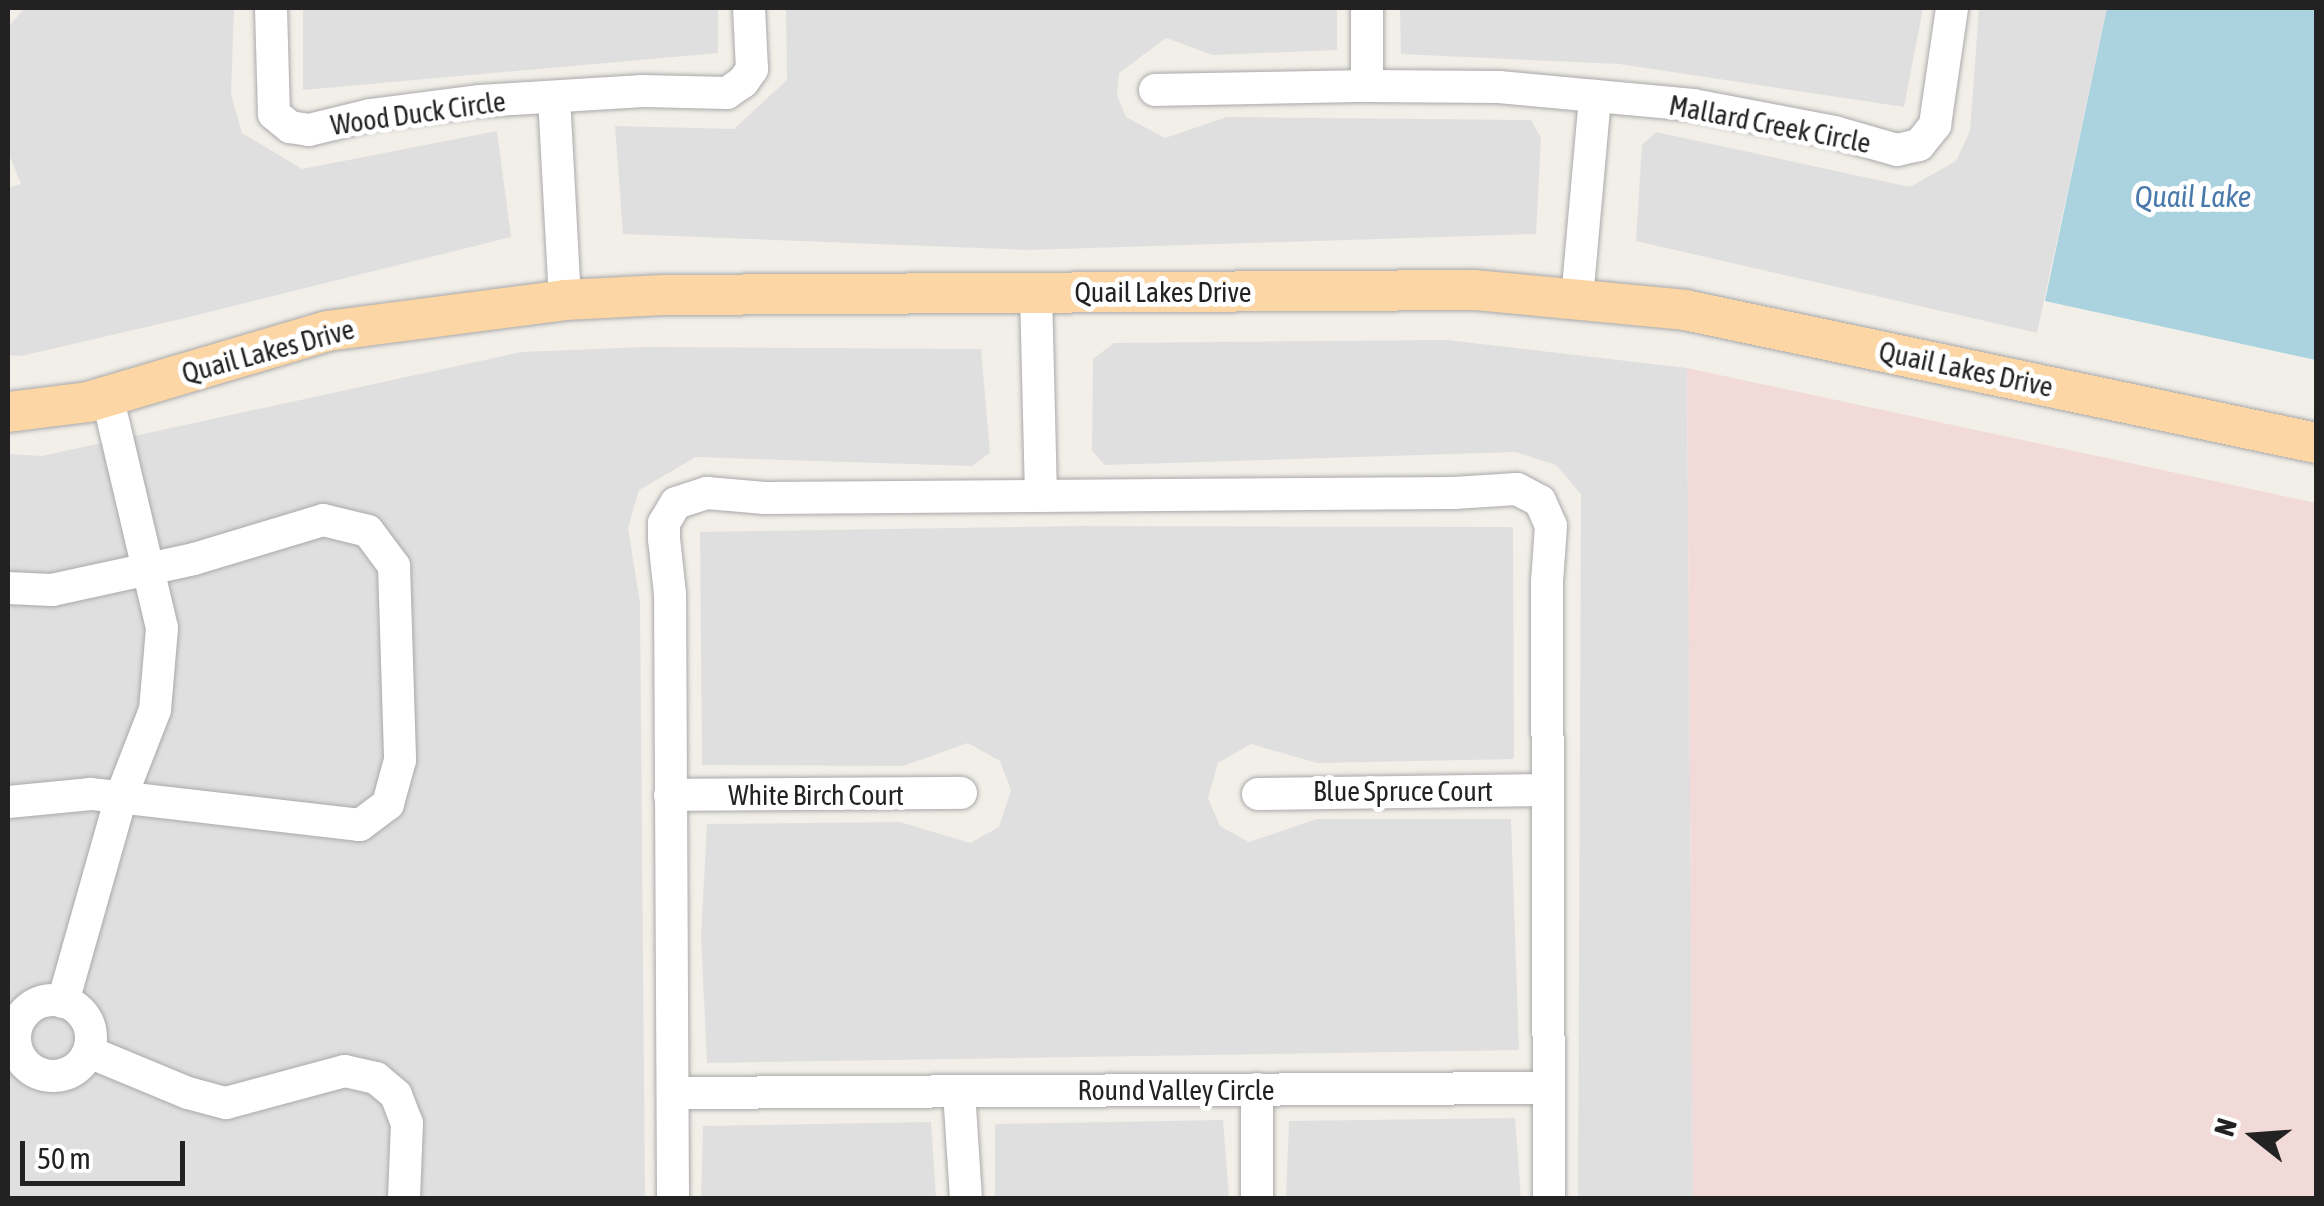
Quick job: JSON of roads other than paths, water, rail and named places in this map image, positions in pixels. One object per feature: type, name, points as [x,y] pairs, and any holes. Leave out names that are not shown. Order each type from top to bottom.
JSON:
[{"type":"main road","name":"Quail Lakes Drive","points":[[8,412],[107,396],[327,330],[565,300],[1475,290],[1577,298],[1745,322],[2316,444]]},
{"type":"street","name":"Wood Duck Circle","points":[[272,8],[274,114],[290,127],[308,130],[388,112],[554,96],[727,92],[743,82],[752,69],[749,8]]},
{"type":"street","points":[[1366,8],[1368,86]]},
{"type":"street","name":"Mallard Creek Circle","points":[[1155,90],[1499,87],[1743,113],[1906,150],[1919,145],[1935,125],[1952,8]]},
{"type":"street","points":[[554,96],[565,300]]},
{"type":"street","points":[[1577,298],[1595,96]]},
{"type":"street","points":[[1036,292],[1041,496]]},
{"type":"street","points":[[63,1002],[121,797],[155,710],[162,628],[152,567],[107,396]]},
{"type":"street","points":[[674,1198],[670,594],[664,524],[676,503],[708,493],[765,498],[1454,493],[1518,489],[1534,496],[1548,512],[1550,526],[1549,1198]]},
{"type":"street","points":[[8,588],[52,590],[323,520],[368,531],[394,566],[400,760],[388,804],[360,824],[91,794],[8,802]]},
{"type":"street","name":"Blue Spruce Court","points":[[1258,794],[1548,790]]},
{"type":"street","name":"White Birch Court","points":[[670,795],[960,793]]},
{"type":"street","points":[[63,1002],[84,1015],[91,1039],[89,1052],[83,1062],[62,1076],[38,1073],[20,1056],[12,1031],[28,1010],[39,1004],[63,1002]]},
{"type":"street","points":[[89,1052],[188,1093],[226,1103],[344,1070],[376,1078],[396,1095],[408,1122],[404,1198]]},
{"type":"street","name":"Round Valley Circle","points":[[672,1093],[1550,1088]]},
{"type":"street","points":[[1257,1090],[1258,1198]]},
{"type":"street","points":[[959,1091],[966,1198]]},
{"type":"water","name":"Quail Lake","points":[[2107,8],[2316,8],[2316,360],[2045,301]]}]
